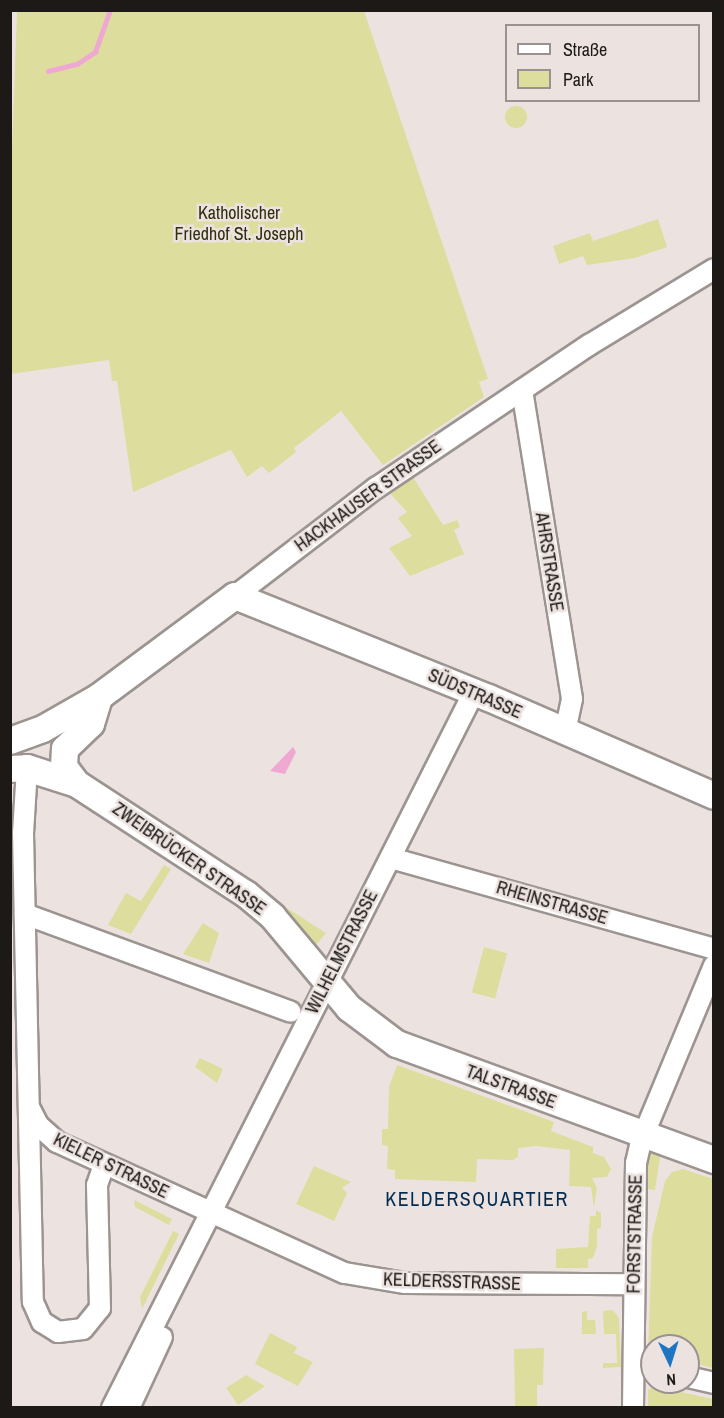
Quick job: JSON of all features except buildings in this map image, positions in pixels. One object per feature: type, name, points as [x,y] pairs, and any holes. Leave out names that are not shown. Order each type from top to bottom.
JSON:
[{"type":"main road","name":"SÜDSTRASSE","points":[[235,596],[474,692],[714,796]]},
{"type":"main road","name":"HACKHAUSER STRASSE","points":[[18,739],[97,704],[235,596]]},
{"type":"main road","points":[[19,768],[97,704]]},
{"type":"main road","points":[[77,784],[64,767],[65,748],[91,724],[97,704]]},
{"type":"main road","name":"ZWEIBRÜCKER STRASSE","points":[[19,768],[77,784],[246,894],[273,917],[326,983]]},
{"type":"main road","name":"TALSTRASSE","points":[[326,983],[372,1026],[398,1044],[714,1160]]},
{"type":"street","name":"HACKHAUSER STRASSE","points":[[235,596],[376,488],[522,390],[714,269]]},
{"type":"street","name":"AHRSTRASSE","points":[[522,390],[572,699],[565,733]]},
{"type":"street","name":"WILHELMSTRASSE","points":[[112,1407],[195,1238],[213,1213],[326,983],[474,692]]},
{"type":"street","name":"KIELER STRASSE","points":[[19,768],[23,833],[28,1162],[34,1308],[42,1322],[63,1333],[83,1329],[100,1308],[97,1185],[104,1165]]},
{"type":"street","name":"RHEINSTRASSE","points":[[391,858],[714,949]]},
{"type":"street","points":[[25,914],[291,1012]]},
{"type":"street","name":"FORSTSTRASSE","points":[[640,1343],[633,1284],[633,1200],[644,1135],[714,966]]},
{"type":"street","name":"KIELER STRASSE","points":[[27,1100],[44,1133],[104,1165],[213,1213]]},
{"type":"street","name":"WILHELMSTRASSE","points":[[129,1407],[207,1243],[213,1213]]},
{"type":"street","name":"KELDERSSTRASSE","points":[[213,1213],[316,1262],[375,1280],[633,1284]]},
{"type":"street","name":"FORSTSTRASSE","points":[[633,1407],[640,1380]]},
{"type":"green space","name":"Katholischer Friedhof St. Joseph","points":[[17,11],[364,11],[488,379],[479,382],[484,397],[383,465],[341,411],[294,448],[296,452],[269,473],[262,466],[247,477],[231,450],[133,492],[117,381],[112,381],[109,360],[11,374],[10,206]]},
{"type":"green space","points":[[516,106],[526,113],[527,117],[520,127],[516,128],[506,121],[505,117],[512,107]]},
{"type":"green space","points":[[658,219],[667,247],[635,258],[587,265],[583,256],[559,264],[553,246],[590,233],[593,241]]},
{"type":"green space","points":[[411,474],[443,525],[457,520],[460,527],[454,530],[464,554],[410,576],[389,548],[412,536],[398,518],[407,512],[387,490]]},
{"type":"green space","points":[[164,865],[171,869],[131,934],[108,925],[126,893],[141,901]]},
{"type":"green space","points":[[287,908],[326,933],[312,950],[281,915]]},
{"type":"green space","points":[[203,923],[219,933],[209,963],[183,954]]},
{"type":"green space","points":[[484,947],[507,953],[495,999],[472,992]]},
{"type":"green space","points":[[200,1058],[223,1069],[217,1083],[195,1067]]},
{"type":"green space","points":[[397,1065],[554,1122],[551,1131],[593,1147],[593,1153],[604,1157],[611,1169],[607,1177],[592,1178],[597,1188],[594,1208],[591,1187],[569,1186],[570,1150],[536,1146],[518,1148],[518,1157],[513,1160],[477,1159],[476,1182],[395,1179],[395,1170],[387,1169],[388,1146],[382,1145],[382,1129],[388,1129],[389,1087]]},
{"type":"green space","points":[[649,1150],[661,1152],[655,1190],[640,1188]]},
{"type":"green space","points":[[314,1166],[351,1182],[342,1188],[347,1193],[334,1221],[296,1204]]},
{"type":"green space","points":[[683,1169],[713,1179],[713,1368],[700,1365],[700,1334],[649,1334],[652,1237],[665,1181],[672,1172]]},
{"type":"green space","points":[[134,1200],[172,1219],[169,1225],[135,1207]]},
{"type":"green space","points":[[596,1210],[601,1213],[601,1228],[597,1229],[597,1246],[593,1258],[588,1259],[588,1268],[556,1268],[556,1249],[588,1247],[590,1216],[596,1216]]},
{"type":"green space","points":[[173,1231],[179,1234],[142,1309],[140,1297]]},
{"type":"green space","points":[[613,1310],[619,1318],[621,1367],[603,1368],[603,1363],[617,1363],[616,1334],[604,1334],[603,1311]]},
{"type":"green space","points":[[587,1311],[587,1320],[595,1320],[596,1334],[582,1334],[582,1312]]},
{"type":"green space","points":[[270,1333],[297,1347],[294,1353],[313,1362],[298,1386],[255,1364]]},
{"type":"green space","points":[[544,1348],[543,1385],[537,1385],[537,1407],[515,1407],[514,1349]]},
{"type":"green space","points":[[246,1375],[265,1386],[238,1405],[226,1388]]},
{"type":"green space","points":[[648,1394],[690,1394],[713,1399],[713,1407],[648,1407]]},
{"type":"shaded area","points":[[293,747],[296,752],[285,774],[270,771]]},
{"type":"waterway","points":[[48,71],[77,64],[95,52],[110,10]]},
{"type":"district","name":"KELDERSQUARTIER","points":[[477,1198]]}]
